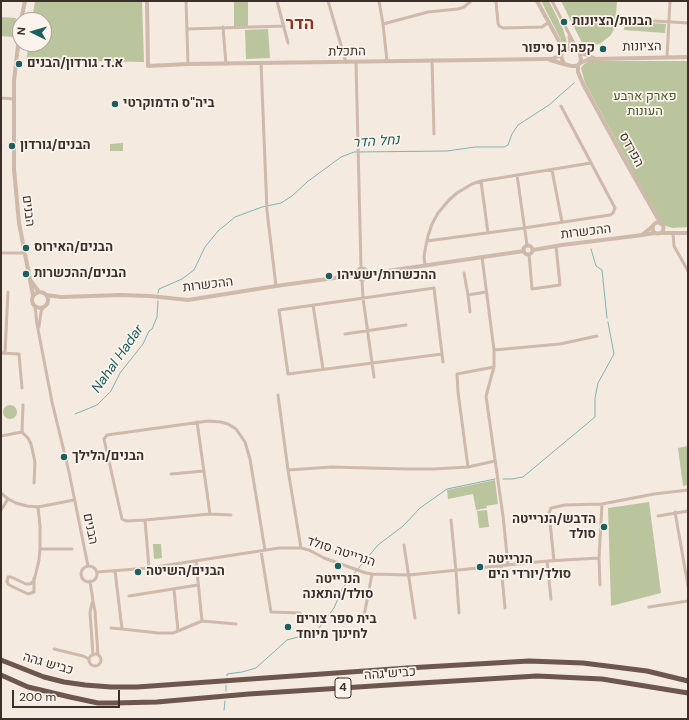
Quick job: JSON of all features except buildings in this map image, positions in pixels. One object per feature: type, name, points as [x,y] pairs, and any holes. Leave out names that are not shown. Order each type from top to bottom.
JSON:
[{"type":"highway","name":"כביש גהה","points":[[1,660],[44,677],[64,682],[111,687],[529,661],[583,663],[647,672],[688,681]]},
{"type":"highway","name":"כביש גהה","points":[[1,675],[28,687],[98,703],[157,702],[249,694],[537,676],[602,679],[688,693]]},
{"type":"street","points":[[23,12],[25,1]]},
{"type":"street","name":"התכלת","points":[[147,1],[148,66],[188,64],[552,59],[562,54]]},
{"type":"street","points":[[186,1],[188,64]]},
{"type":"street","points":[[277,1],[288,43]]},
{"type":"street","points":[[328,1],[346,62]]},
{"type":"street","points":[[379,1],[387,61]]},
{"type":"street","points":[[383,24],[428,12],[458,9],[464,7],[471,1]]},
{"type":"street","points":[[496,1],[498,23],[499,26],[503,28],[542,27],[548,22]]},
{"type":"street","points":[[538,1],[560,43],[562,60],[566,64],[573,66],[579,64],[582,56],[568,34],[552,1]]},
{"type":"street","points":[[667,57],[670,1]]},
{"type":"street","points":[[621,19],[688,23]]},
{"type":"street","points":[[187,28],[284,26]]},
{"type":"street","points":[[223,28],[226,64]]},
{"type":"street","points":[[562,54],[564,50],[568,49],[570,41],[568,34]]},
{"type":"street","points":[[560,43],[568,49],[578,51]]},
{"type":"street","name":"הציונות","points":[[578,51],[596,58]]},
{"type":"street","name":"הבנים","points":[[17,52],[14,99],[14,175],[19,223],[33,296]]},
{"type":"street","name":"הציונות","points":[[579,64],[596,58],[688,56]]},
{"type":"street","name":"התכלת","points":[[546,59],[566,64]]},
{"type":"street","points":[[432,60],[434,134]]},
{"type":"street","points":[[356,62],[361,268],[358,270],[356,275],[358,279],[362,280]]},
{"type":"street","points":[[261,63],[267,211],[276,286]]},
{"type":"street","name":"הפרדס","points":[[566,64],[580,77]]},
{"type":"street","name":"הפרדס","points":[[579,64],[578,72],[580,77],[624,159],[662,225]]},
{"type":"street","points":[[1,98],[14,99]]},
{"type":"street","points":[[427,241],[524,228],[610,215],[613,213],[615,208],[561,106]]},
{"type":"street","points":[[425,265],[424,257],[432,224],[438,213],[457,193],[472,184],[481,181],[591,163]]},
{"type":"street","points":[[552,170],[562,222]]},
{"type":"street","points":[[517,175],[527,245],[524,248],[524,251]]},
{"type":"street","points":[[481,181],[488,233]]},
{"type":"street","name":"הפרדס","points":[[654,211],[654,225]]},
{"type":"street","points":[[642,235],[657,223],[674,232]]},
{"type":"street","points":[[654,225],[653,230],[657,234],[674,232],[688,233]]},
{"type":"street","points":[[660,234],[663,231],[662,225]]},
{"type":"street","points":[[674,232],[674,246],[688,271]]},
{"type":"street","name":"ההכשרות","points":[[533,250],[655,233]]},
{"type":"street","points":[[527,245],[531,246],[533,250],[529,254],[532,289],[560,285],[556,246]]},
{"type":"street","points":[[367,274],[524,251],[525,253],[529,254]]},
{"type":"street","points":[[1,253],[24,253]]},
{"type":"street","points":[[482,257],[494,350],[494,367],[486,396],[503,516],[508,565]]},
{"type":"street","points":[[361,268],[366,270],[367,274]]},
{"type":"street","points":[[464,273],[470,312]]},
{"type":"street","points":[[362,280],[365,279],[367,274]]},
{"type":"street","name":"ההכשרות","points":[[46,295],[61,297],[121,295],[150,296],[188,300],[356,275]]},
{"type":"street","name":"הבנים","points":[[29,277],[39,292]]},
{"type":"street","points":[[362,280],[363,298],[374,377]]},
{"type":"street","points":[[442,354],[288,374],[279,310],[434,288],[443,362]]},
{"type":"street","points":[[5,353],[8,292]]},
{"type":"street","points":[[39,292],[46,295],[48,300],[46,305],[43,307],[39,308],[32,304],[33,296],[35,294],[39,292]]},
{"type":"street","points":[[468,295],[486,292]]},
{"type":"street","name":"ההכשרות","points":[[47,302],[61,297]]},
{"type":"street","points":[[314,305],[323,369]]},
{"type":"street","name":"הבנים","points":[[35,306],[38,331],[52,402],[69,472],[88,566]]},
{"type":"street","name":"הבנים","points":[[38,331],[43,307]]},
{"type":"street","points":[[345,334],[406,325]]},
{"type":"street","points":[[494,350],[560,344],[597,336]]},
{"type":"street","points":[[1,353],[20,354],[22,388]]},
{"type":"street","points":[[468,467],[457,374],[494,367]]},
{"type":"street","points":[[278,396],[301,548]]},
{"type":"street","points":[[24,405],[22,432],[31,444],[35,462],[34,483]]},
{"type":"street","points":[[231,515],[210,514],[145,520],[122,520],[104,439],[107,436],[208,421],[228,424],[236,429],[245,442],[250,459],[265,550]]},
{"type":"street","points":[[197,422],[210,514]]},
{"type":"street","points":[[1,436],[22,432]]},
{"type":"street","points":[[288,470],[332,467],[406,469],[468,467],[495,461]]},
{"type":"street","points":[[171,474],[204,471]]},
{"type":"street","points":[[554,561],[549,513],[551,508],[565,505],[602,504],[654,494],[688,490]]},
{"type":"street","points":[[1,493],[8,499],[25,506],[38,507],[74,500]]},
{"type":"street","points":[[1,510],[8,499]]},
{"type":"street","points":[[600,585],[599,558],[602,504]]},
{"type":"street","points":[[34,578],[34,592],[28,594],[9,585],[7,582],[8,577],[26,584],[30,584],[34,581],[34,578],[39,560],[40,548],[38,507]]},
{"type":"street","points":[[658,516],[688,511]]},
{"type":"street","points":[[675,512],[688,586]]},
{"type":"street","points":[[96,572],[149,568],[145,520]]},
{"type":"street","points":[[451,520],[459,614]]},
{"type":"street","points":[[404,545],[415,618]]},
{"type":"street","points":[[40,548],[72,550]]},
{"type":"street","name":"הנרייטה סולד","points":[[149,568],[261,552],[279,548],[301,548],[309,550],[324,558],[372,574],[408,575],[547,561],[599,558]]},
{"type":"street","points":[[261,552],[271,612],[300,613]]},
{"type":"street","points":[[196,561],[202,621]]},
{"type":"street","points":[[547,561],[551,600]]},
{"type":"street","points":[[88,566],[94,568],[96,572],[96,577],[90,581],[83,578],[81,573],[83,568],[88,566]]},
{"type":"street","points":[[501,566],[505,608]]},
{"type":"street","points":[[115,571],[122,629]]},
{"type":"street","points":[[363,621],[372,574]]},
{"type":"street","points":[[54,649],[83,656],[89,660],[93,666],[99,665],[101,662],[98,655],[95,611],[90,581]]},
{"type":"street","points":[[129,596],[198,585]]},
{"type":"street","points":[[174,589],[178,631]]},
{"type":"street","points":[[89,660],[93,655],[90,612],[93,601]]},
{"type":"street","points":[[648,607],[688,601]]},
{"type":"street","points":[[111,628],[158,633],[178,631],[202,621],[236,624]]},
{"type":"street","points":[[93,655],[98,655]]},
{"type":"green space","points":[[35,1],[142,1],[144,62],[26,60],[28,52],[52,52],[52,12],[33,12]]},
{"type":"green space","points":[[234,1],[248,1],[248,26],[234,26]]},
{"type":"green space","points":[[541,1],[549,1],[563,29],[567,42],[563,43],[561,40]]},
{"type":"green space","points":[[561,1],[617,1],[615,27],[611,35],[601,43],[588,48],[584,47]]},
{"type":"green space","points":[[1,17],[12,18],[12,37],[1,36]]},
{"type":"green space","points":[[625,21],[666,24],[665,33],[624,30]]},
{"type":"green space","points":[[268,29],[270,58],[246,59],[245,30]]},
{"type":"green space","name":"פארק ארבע העונות","points":[[589,61],[688,61],[688,227],[672,228],[663,225],[660,221],[585,83],[581,68]]},
{"type":"green space","points":[[123,143],[123,151],[110,151],[110,144]]},
{"type":"green space","points":[[10,405],[15,407],[17,412],[15,417],[10,419],[5,417],[3,412],[5,407]]},
{"type":"green space","points":[[688,446],[688,485],[683,486],[678,448]]},
{"type":"green space","points":[[495,480],[498,504],[486,506],[487,508],[476,510],[473,494],[448,499],[447,490]]},
{"type":"green space","points":[[649,502],[661,593],[611,606],[608,508]]},
{"type":"green space","points":[[487,510],[489,527],[479,528],[477,511]]},
{"type":"green space","points":[[153,544],[161,544],[162,558],[154,559]]},
{"type":"waterway","name":"נחל הדר","points":[[158,293],[159,289],[182,279],[194,270],[205,247],[218,231],[235,217],[262,207],[281,203],[341,157],[354,152],[447,151],[475,147],[504,147],[508,145],[512,134],[518,125],[549,105],[574,83]]},
{"type":"waterway","points":[[591,249],[596,266],[602,270],[607,318]]},
{"type":"waterway","name":"Nahal Hadar","points":[[75,414],[97,405],[111,391],[120,373],[143,344],[149,331],[152,329],[157,317],[158,301]]},
{"type":"waterway","points":[[503,479],[523,477],[595,417],[595,398],[598,383],[614,354],[608,322]]},
{"type":"waterway","points":[[227,676],[227,674],[256,668],[287,640],[316,632],[334,608],[342,589],[357,570],[378,545],[403,526],[420,508],[447,489],[495,479]]},
{"type":"waterway","points":[[226,685],[226,691]]},
{"type":"waterway","points":[[224,710],[225,701]]},
{"type":"place","name":"הבנות/הציונות","points":[[564,22]]},
{"type":"place","name":"קפה גן סיפור","points":[[603,49]]},
{"type":"place","name":"א.ד. גורדון/הבנים","points":[[19,64]]},
{"type":"place","name":"ביה\"ס הדמוקרטי","points":[[115,104]]},
{"type":"place","name":"הבנים/גורדון","points":[[12,146]]},
{"type":"place","name":"הבנים/האירוס","points":[[26,248]]},
{"type":"place","name":"הבנים/ההכשרות","points":[[26,274]]},
{"type":"place","name":"ההכשרות/ישעיהו","points":[[329,276]]},
{"type":"place","name":"הבנים/הלילך","points":[[64,457]]},
{"type":"place","name":"הדבש/הנרייטה סולד","points":[[604,527]]},
{"type":"place","name":"הנרייטה סולד/התאנה","points":[[338,566]]},
{"type":"place","name":"הנרייטה סולד/יורדי הים","points":[[480,567]]},
{"type":"place","name":"הבנים/השיטה","points":[[138,572]]},
{"type":"place","name":"בית ספר צורים לחינוך מיוחד","points":[[288,627]]},
{"type":"district","name":"הדר","points":[[300,25]]}]
